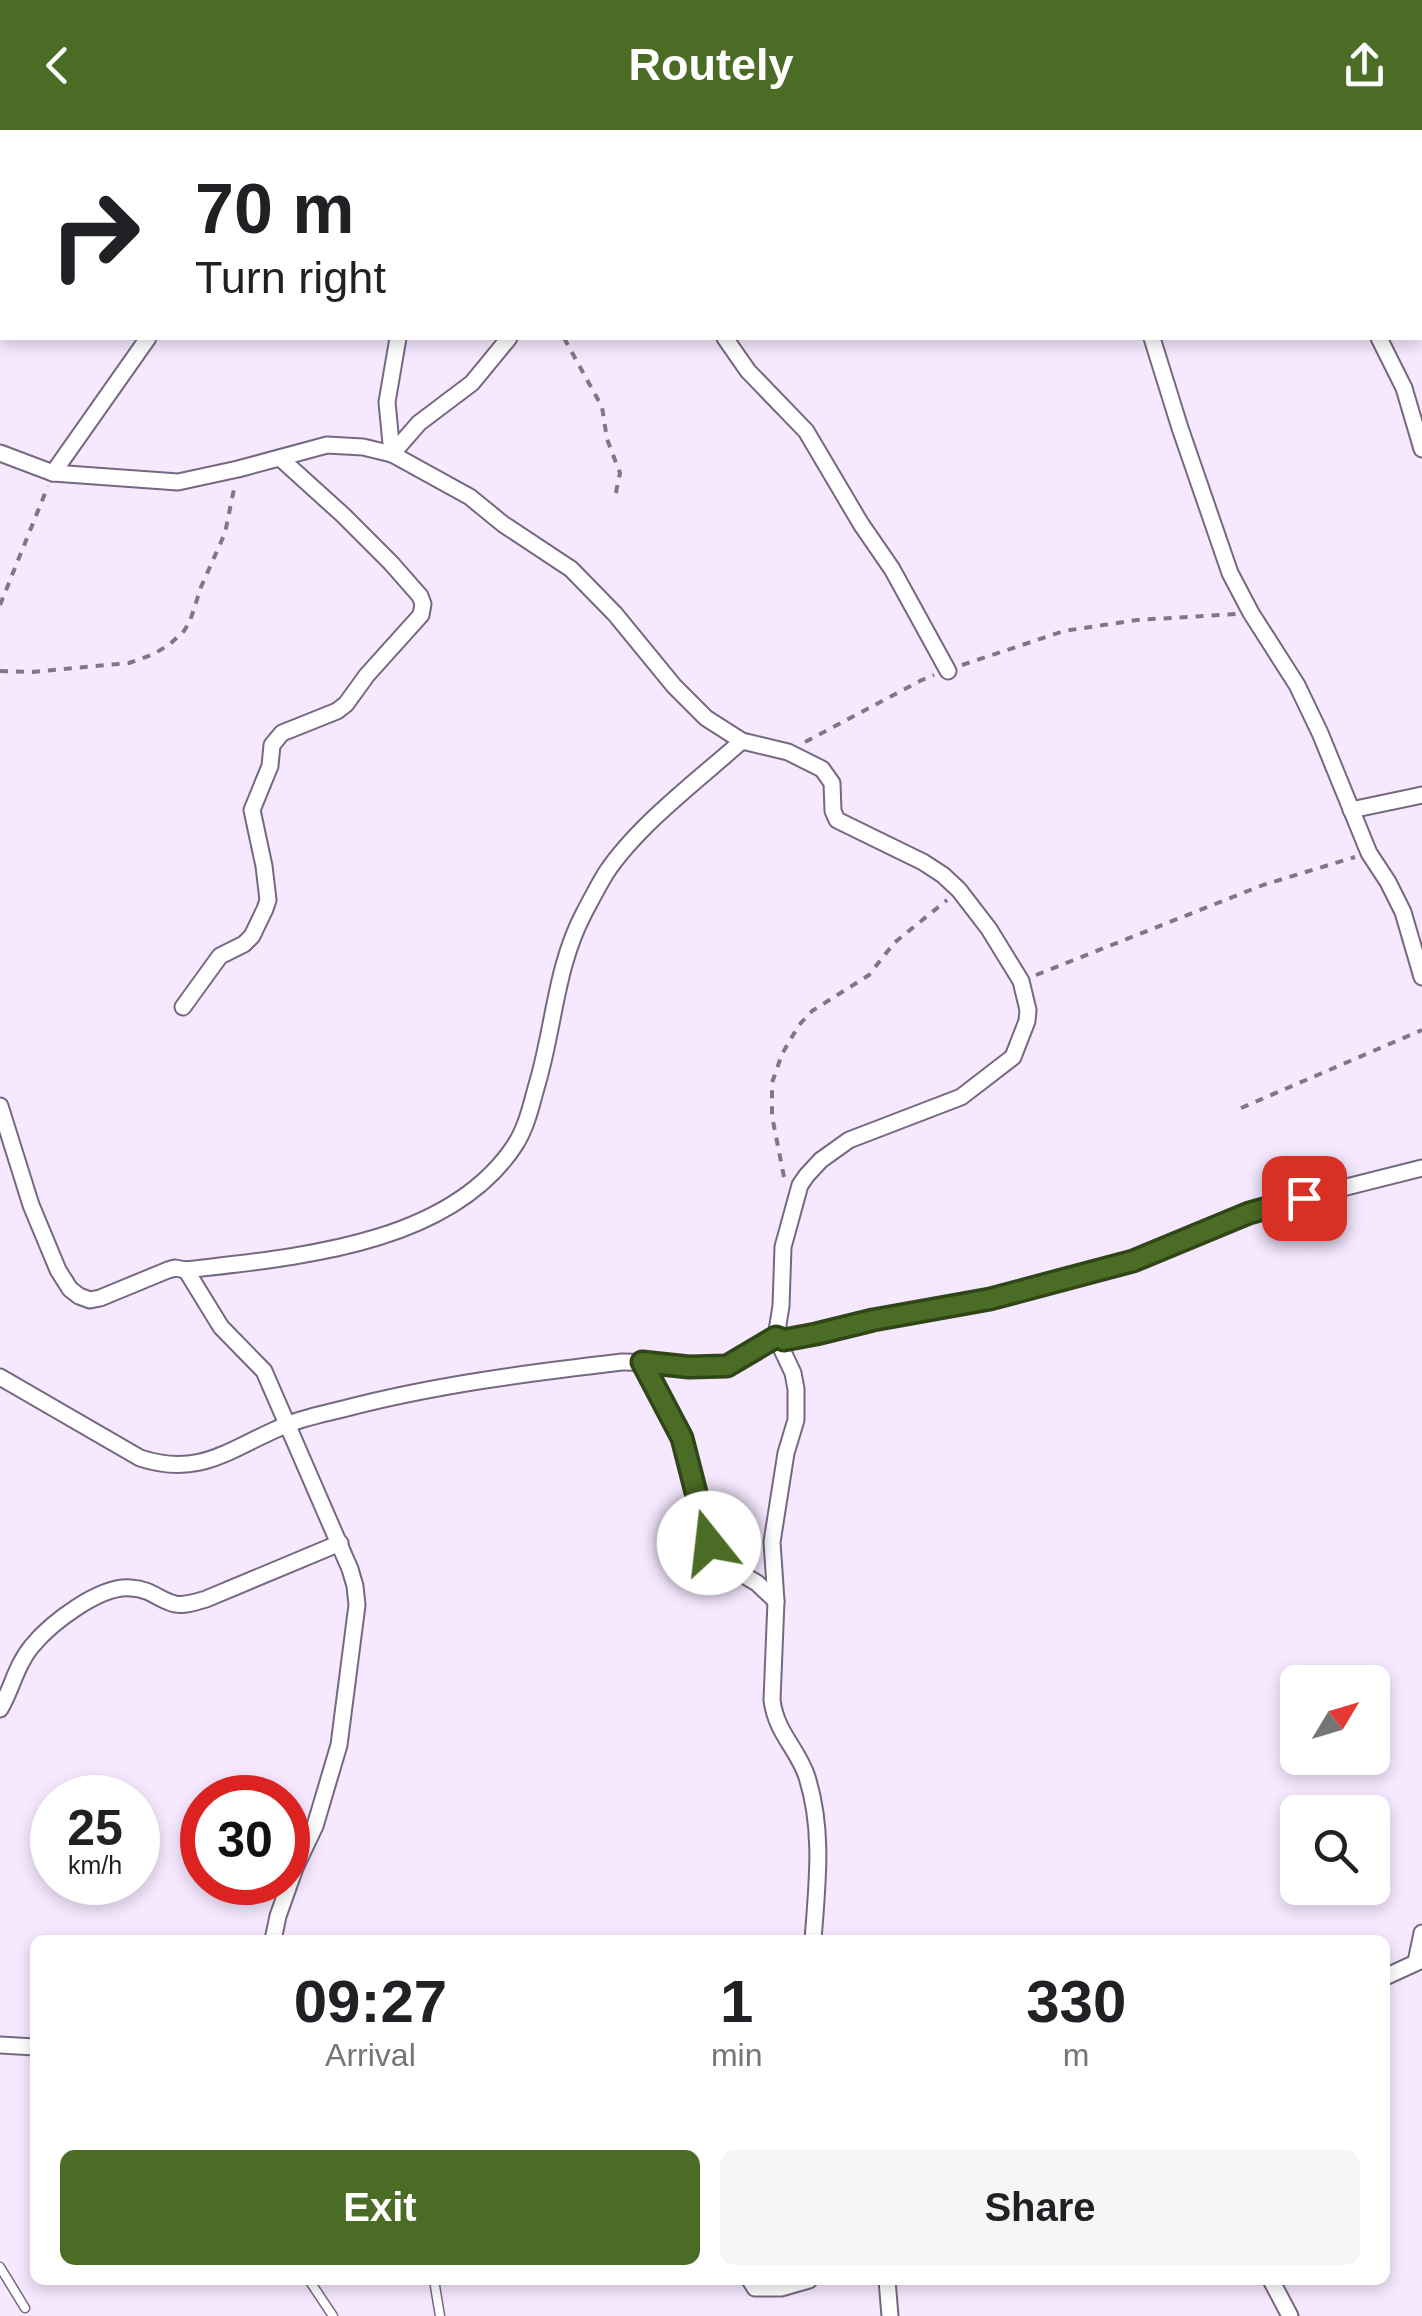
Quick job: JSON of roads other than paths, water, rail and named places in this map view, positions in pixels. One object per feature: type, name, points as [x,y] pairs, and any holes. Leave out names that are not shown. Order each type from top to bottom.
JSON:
[{"type":"street","points":[[53,473],[147,340]]},
{"type":"street","points":[[392,454],[387,402],[398,340]]},
{"type":"street","points":[[392,454],[418,424],[472,383],[508,340]]},
{"type":"street","points":[[726,340],[748,371],[806,431],[948,670]]},
{"type":"street","points":[[1153,340],[1230,573],[1298,685],[1369,853],[1403,912],[1422,978]]},
{"type":"street","points":[[1380,340],[1404,388],[1422,449]]},
{"type":"street","points":[[0,452],[53,473],[178,482],[327,445],[392,454],[470,497],[570,569],[706,718],[742,742],[788,752],[812,762],[832,784],[837,820],[943,875],[959,890],[1021,981],[1027,1021],[1013,1057],[960,1097],[849,1140],[821,1160],[800,1185],[784,1247],[776,1337],[793,1373],[796,1420],[786,1453],[772,1542],[776,1601],[772,1700],[774,1716],[803,1767],[818,1824],[813,1935]]},
{"type":"street","points":[[183,1007],[220,956],[252,936],[265,909],[268,900],[264,866],[252,810],[270,766],[275,739],[346,704],[367,674],[421,615],[423,604],[391,563],[280,458]]},
{"type":"street","points":[[0,1106],[31,1205],[58,1270],[70,1289],[90,1300],[175,1268],[186,1270],[322,1251],[434,1216],[498,1168],[518,1142],[543,1066],[563,963],[607,872],[636,838],[742,742]]},
{"type":"street","points":[[1351,810],[1422,795]]},
{"type":"street","points":[[776,1337],[784,1340],[990,1299],[1133,1261],[1267,1207],[1422,1168]]},
{"type":"street","points":[[186,1270],[221,1327],[264,1371],[355,1586],[339,1745],[315,1826],[295,1868],[274,1935]]},
{"type":"street","points":[[0,1377],[140,1458],[160,1464],[198,1464],[287,1424],[392,1396],[472,1382],[642,1362],[727,1366],[776,1337]]},
{"type":"street","points":[[642,1362],[682,1438],[709,1543],[723,1563],[776,1601]]},
{"type":"street","points":[[0,1709],[8,1696],[7,1673],[60,1620],[100,1594],[133,1588],[154,1592],[177,1604],[188,1604],[340,1543]]},
{"type":"street","points":[[1390,1974],[1419,1961],[1422,1933]]},
{"type":"street","points":[[0,2045],[30,2048]]},
{"type":"street","points":[[753,2285],[792,2285]]},
{"type":"street","points":[[888,2285],[890,2316]]},
{"type":"street","points":[[1274,2285],[1290,2316]]},
{"type":"lane","points":[[0,2266],[26,2308]]},
{"type":"lane","points":[[312,2285],[334,2316]]},
{"type":"lane","points":[[435,2285],[440,2316]]}]
